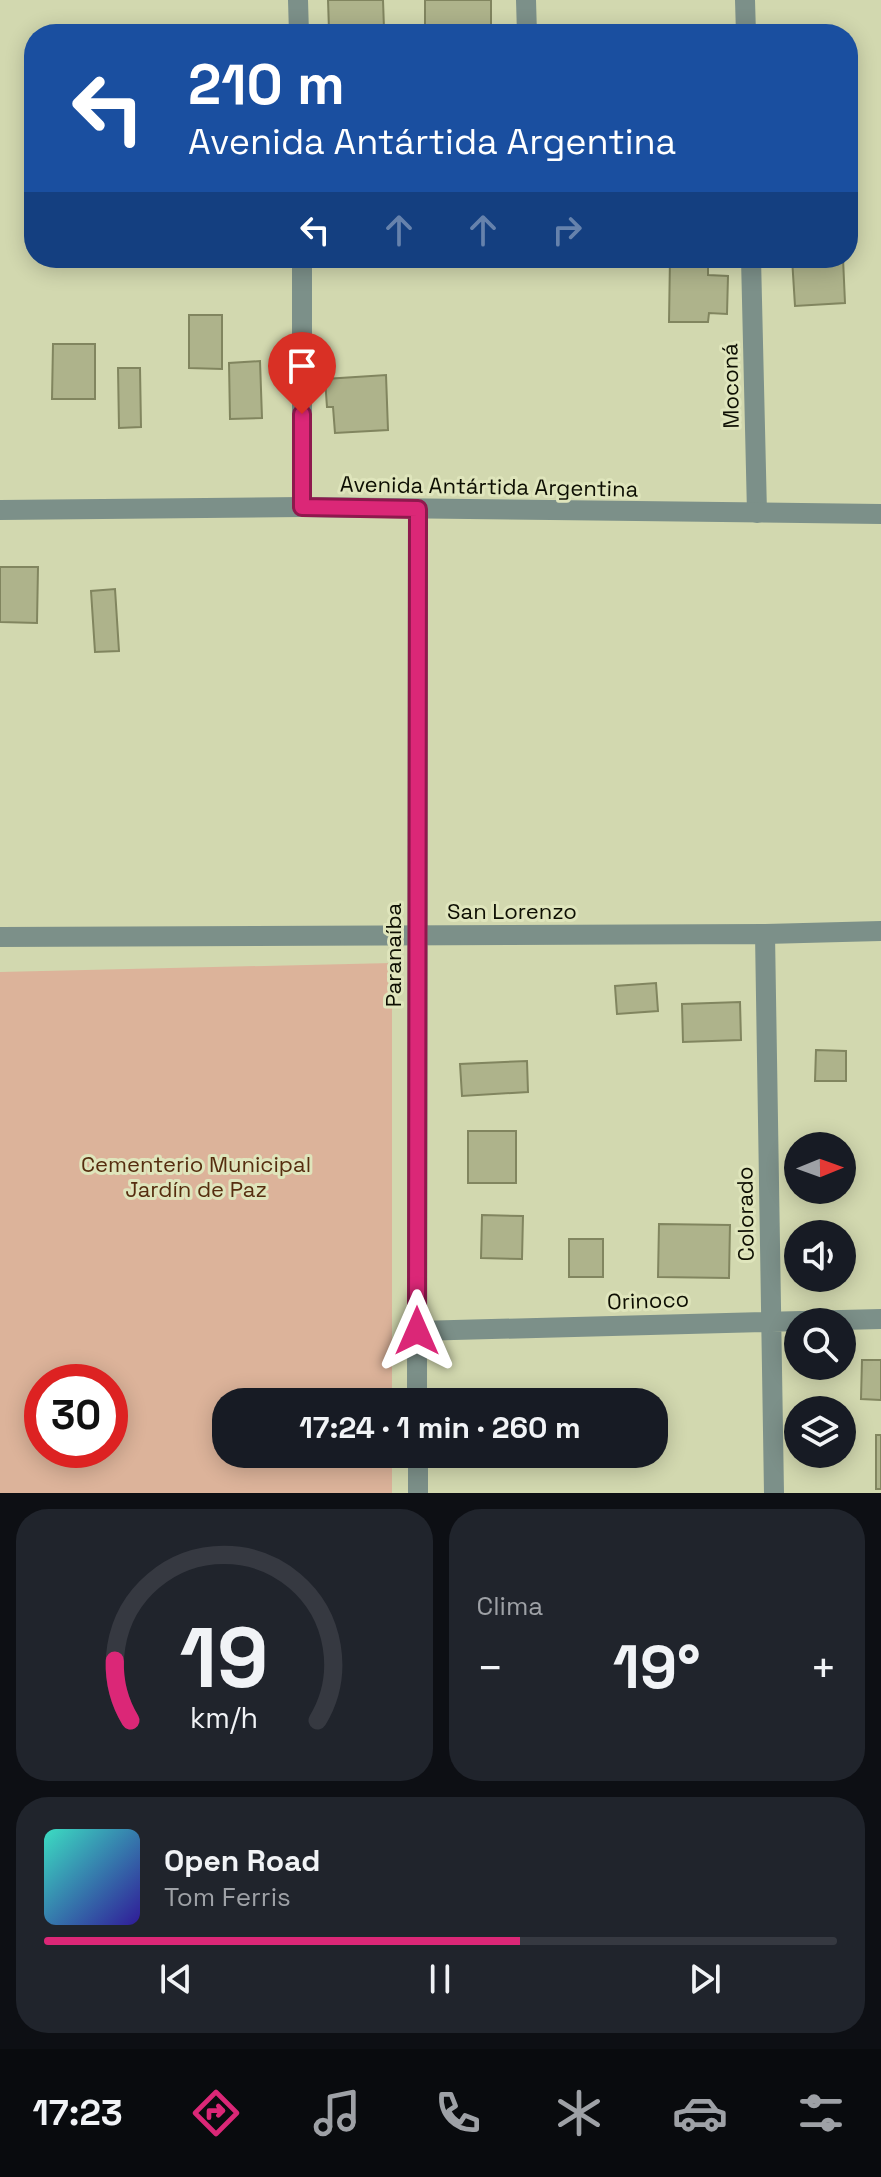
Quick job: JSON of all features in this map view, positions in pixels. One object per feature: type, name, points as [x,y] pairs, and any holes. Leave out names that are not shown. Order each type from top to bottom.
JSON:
[{"type":"street","points":[[298,0],[299,24]]},
{"type":"street","points":[[526,0],[527,24]]},
{"type":"street","points":[[745,0],[746,24]]},
{"type":"street","points":[[302,268],[302,507]]},
{"type":"street","name":"Moconá","points":[[751,268],[757,513]]},
{"type":"street","name":"Avenida Antártida Argentina","points":[[0,510],[302,507],[881,514]]},
{"type":"street","name":"Paranaíba","points":[[417,1388],[418,509]]},
{"type":"street","name":"San Lorenzo","points":[[0,937],[881,931]]},
{"type":"street","name":"Colorado","points":[[765,934],[774,1493]]},
{"type":"street","name":"Orinoco","points":[[417,1331],[881,1319]]},
{"type":"street","points":[[418,1468],[418,1493]]},
{"type":"green space","name":"Cementerio Municipal Jardín de Paz","points":[[392,963],[392,1388],[212,1388],[212,1468],[392,1468],[392,1493],[0,1493],[0,972]]},
{"type":"building","points":[[328,0],[383,0],[384,24],[329,24]]},
{"type":"building","points":[[425,0],[491,0],[491,24],[425,24]]},
{"type":"building","points":[[670,268],[708,268],[708,275],[728,276],[727,314],[709,313],[708,322],[669,322]]},
{"type":"building","points":[[793,268],[843,268],[845,303],[795,306]]},
{"type":"building","points":[[189,315],[222,315],[222,369],[189,368]]},
{"type":"building","points":[[53,344],[95,344],[95,399],[52,399]]},
{"type":"building","points":[[260,361],[262,418],[230,419],[229,363]]},
{"type":"building","points":[[118,368],[140,368],[141,427],[119,428]]},
{"type":"building","points":[[386,375],[388,430],[335,433],[333,407],[327,407],[325,379]]},
{"type":"building","points":[[0,567],[38,567],[37,623],[0,622]]},
{"type":"building","points":[[115,589],[119,651],[95,652],[91,591]]},
{"type":"building","points":[[656,983],[658,1011],[617,1014],[615,986]]},
{"type":"building","points":[[740,1002],[741,1040],[683,1042],[682,1004]]},
{"type":"building","points":[[816,1050],[846,1051],[846,1081],[815,1081]]},
{"type":"building","points":[[527,1061],[528,1092],[462,1096],[460,1064]]},
{"type":"building","points":[[468,1131],[516,1131],[516,1183],[468,1183]]},
{"type":"building","points":[[482,1215],[523,1216],[522,1259],[481,1258]]},
{"type":"building","points":[[659,1224],[730,1225],[729,1278],[658,1277]]},
{"type":"building","points":[[569,1239],[603,1239],[603,1277],[569,1277]]},
{"type":"building","points":[[862,1360],[881,1360],[881,1400],[861,1399]]},
{"type":"building","points":[[876,1435],[881,1435],[881,1489],[876,1489]]},
{"type":"route","points":[[302,414],[302,507],[418,509],[417,1331]]}]
